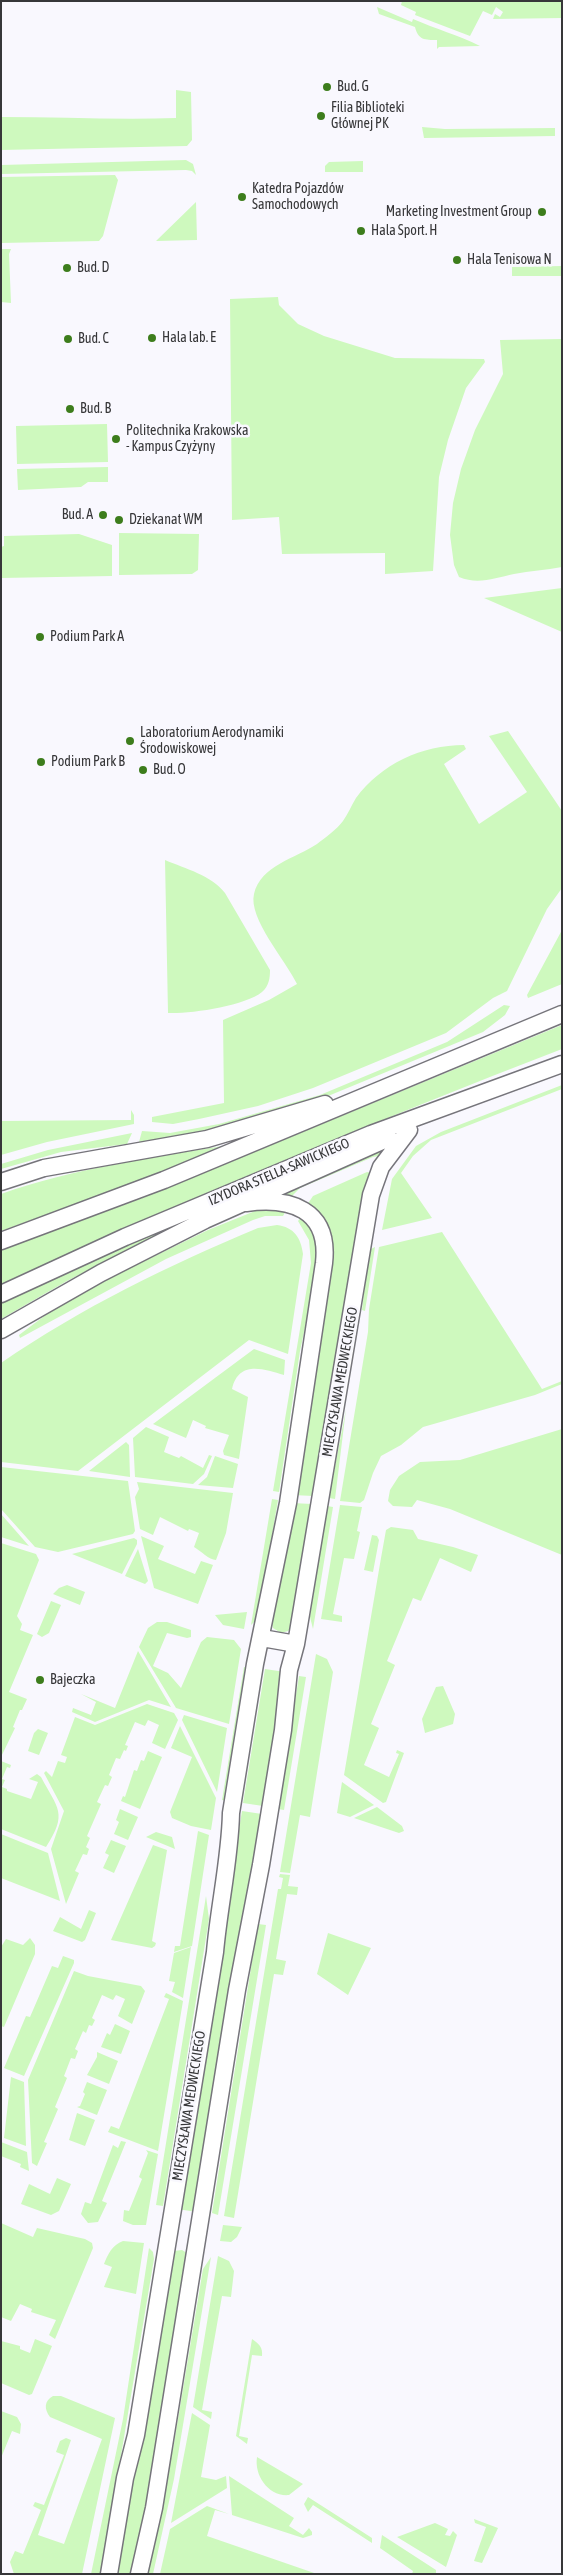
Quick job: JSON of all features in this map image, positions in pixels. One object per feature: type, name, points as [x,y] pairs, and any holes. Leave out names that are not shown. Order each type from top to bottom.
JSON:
[{"type":"street","points":[[1,1241],[164,1180],[562,1014]]},
{"type":"street","name":"IZYDORA STELLA-SAWICKIEGO","points":[[1,1294],[192,1209],[371,1134],[562,1064]]},
{"type":"street","points":[[6,1180],[52,1166],[207,1139],[373,1092]]},
{"type":"street","points":[[1,1330],[101,1273],[205,1220],[408,1130],[427,1114]]},
{"type":"street","name":"MIECZYSŁAWA MEDWECKIEGO","points":[[139,2574],[154,2508],[237,1990],[261,1865],[283,1730],[289,1670],[296,1644],[371,1194],[381,1167],[408,1130]]},
{"type":"street","name":"MIECZYSŁAWA MEDWECKIEGO","points":[[109,2574],[125,2478],[136,2435],[215,1952],[218,1911],[230,1836],[231,1812],[255,1664],[262,1638],[278,1546],[288,1503],[315,1332],[325,1248],[317,1224],[304,1210],[280,1201],[246,1203]]},
{"type":"street","points":[[262,1638],[296,1644]]},
{"type":"street","points":[[168,2240],[196,2244]]},
{"type":"green space","points":[[402,1],[562,1],[562,18],[493,19],[495,14],[500,17],[503,12],[496,7],[492,15],[483,11],[470,36],[415,15],[416,12],[401,5]]},
{"type":"green space","points":[[377,7],[412,22],[413,19],[480,46],[439,47],[437,49],[437,40],[420,37],[415,27],[379,14]]},
{"type":"green space","points":[[176,90],[191,92],[192,140],[187,146],[1,150],[1,91],[2,117],[132,119],[176,118]]},
{"type":"green space","points":[[422,127],[445,129],[555,128],[555,136],[424,138]]},
{"type":"green space","points":[[186,160],[193,164],[196,175],[192,171],[186,170],[1,174],[1,165]]},
{"type":"green space","points":[[363,161],[363,172],[325,172],[325,166],[329,162]]},
{"type":"green space","points":[[115,175],[118,180],[103,236],[99,241],[1,243],[1,177]]},
{"type":"green space","points":[[196,202],[197,240],[156,241]]},
{"type":"green space","points":[[1,249],[11,249],[9,254],[11,303],[1,302]]},
{"type":"green space","points":[[562,266],[562,276],[512,276],[512,267]]},
{"type":"green space","points":[[278,297],[279,305],[298,324],[324,336],[395,358],[484,359],[485,362],[466,388],[448,440],[439,477],[433,571],[385,574],[385,553],[282,554],[279,517],[232,520],[230,299]]},
{"type":"green space","points":[[562,339],[562,567],[480,581],[459,577],[454,565],[450,535],[453,503],[461,469],[475,430],[503,374],[500,340]]},
{"type":"green space","points":[[107,424],[108,462],[17,464],[16,426]]},
{"type":"green space","points":[[108,467],[108,482],[88,482],[81,487],[18,490],[17,469]]},
{"type":"green space","points":[[119,533],[199,534],[198,570],[192,574],[119,575]]},
{"type":"green space","points":[[79,534],[112,545],[112,576],[1,578],[1,547],[4,546],[4,536]]},
{"type":"green space","points":[[562,588],[562,632],[484,598]]},
{"type":"green space","points":[[508,731],[562,811],[562,888],[547,909],[507,991],[493,998],[446,1033],[313,1088],[258,1106],[199,1119],[173,1124],[152,1122],[152,1117],[224,1103],[223,1020],[269,1000],[297,984],[262,927],[257,915],[254,894],[263,876],[280,864],[317,844],[334,830],[343,821],[356,798],[378,775],[404,759],[433,748],[464,745],[466,749],[444,764],[479,824],[527,792],[489,736]]},
{"type":"green space","points":[[165,860],[205,877],[225,893],[270,970],[269,982],[262,992],[254,997],[231,1005],[190,1012],[168,1013]]},
{"type":"green space","points":[[562,930],[562,984],[528,998],[527,995]]},
{"type":"green space","points":[[504,1005],[510,1006],[505,1015],[483,1032],[316,1101],[231,1127],[139,1142],[142,1131],[170,1133],[219,1124],[320,1095],[447,1042]]},
{"type":"green space","points":[[562,1025],[562,1049],[280,1162],[1,1284],[1,1250],[145,1197]]},
{"type":"green space","points":[[562,1085],[562,1089],[431,1140],[413,1156],[401,1173],[432,1218],[382,1230],[392,1179],[416,1146],[441,1132]]},
{"type":"green space","points":[[131,1110],[134,1115],[134,1124],[47,1142],[1,1155],[1,1121],[131,1120]]},
{"type":"green space","points":[[132,1133],[127,1144],[61,1152],[1,1169],[1,1164],[48,1150]]},
{"type":"green space","points":[[388,1144],[379,1156],[300,1188],[292,1196],[282,1194]]},
{"type":"green space","points":[[228,1145],[151,1177],[1,1231],[1,1194],[85,1170]]},
{"type":"green space","points":[[367,1172],[372,1173],[353,1254],[313,1496],[293,1495],[332,1260],[307,1205],[313,1196]]},
{"type":"green space","points":[[220,1206],[148,1239],[67,1281],[1,1319],[1,1303],[146,1237]]},
{"type":"green space","points":[[260,1209],[287,1209],[283,1216],[265,1216],[253,1220],[166,1259],[20,1338],[19,1335],[59,1305],[208,1230]]},
{"type":"green space","points":[[301,1217],[307,1222],[317,1240],[317,1271],[300,1351],[279,1492],[273,1491],[311,1263],[309,1240],[298,1221]]},
{"type":"green space","points":[[277,1225],[288,1228],[296,1234],[303,1254],[288,1354],[249,1340],[78,1471],[1,1462],[1,1363],[62,1324],[159,1272],[258,1228]]},
{"type":"green space","points":[[442,1232],[542,1389],[562,1381],[562,1384],[535,1395],[423,1427],[401,1445],[381,1456],[364,1500],[360,1503],[340,1501],[368,1332],[369,1309],[379,1247]]},
{"type":"green space","points":[[375,1247],[365,1311],[362,1310],[369,1250]]},
{"type":"green space","points":[[254,1349],[285,1360],[284,1375],[253,1369],[246,1370],[235,1380],[232,1389],[248,1397],[239,1459],[224,1455],[223,1451],[229,1435],[205,1428],[206,1426],[193,1420],[186,1438],[153,1424]]},
{"type":"green space","points":[[346,1409],[335,1499],[329,1498]]},
{"type":"green space","points":[[146,1427],[169,1437],[164,1452],[179,1458],[181,1456],[203,1468],[209,1455],[212,1456],[204,1474],[193,1484],[135,1477],[133,1438]]},
{"type":"green space","points":[[562,1429],[562,1555],[450,1509],[417,1500],[412,1507],[393,1506],[388,1501],[390,1490],[399,1476],[420,1462],[460,1460]]},
{"type":"green space","points":[[126,1442],[129,1445],[130,1477],[89,1471]]},
{"type":"green space","points":[[215,1456],[238,1464],[233,1488],[198,1485],[207,1477]]},
{"type":"green space","points":[[1,1467],[128,1481],[135,1531],[133,1534],[58,1552],[35,1547],[1,1509]]},
{"type":"green space","points":[[137,1482],[233,1493],[226,1533],[216,1560],[213,1560],[194,1547],[199,1533],[189,1529],[188,1531],[160,1517],[153,1535],[140,1529],[135,1497],[139,1489]]},
{"type":"green space","points":[[272,1499],[278,1500],[260,1607],[257,1619],[251,1625]]},
{"type":"green space","points":[[292,1503],[312,1504],[292,1627],[288,1631],[281,1633],[273,1628],[272,1623]]},
{"type":"green space","points":[[340,1505],[362,1507],[357,1531],[360,1532],[354,1559],[344,1558],[333,1614],[342,1616],[342,1622],[321,1619]]},
{"type":"green space","points":[[327,1506],[333,1507],[313,1629],[310,1617]]},
{"type":"green space","points":[[1,1514],[29,1546],[1,1537]]},
{"type":"green space","points":[[391,1527],[413,1530],[418,1539],[478,1555],[471,1572],[440,1558],[421,1601],[413,1598],[387,1661],[395,1665],[371,1724],[379,1728],[364,1765],[389,1777],[399,1754],[396,1753],[397,1750],[404,1753],[386,1802],[383,1803],[344,1775],[386,1530]]},
{"type":"green space","points":[[372,1535],[377,1536],[379,1540],[373,1572],[364,1570]]},
{"type":"green space","points":[[141,1536],[164,1546],[158,1559],[195,1574],[201,1561],[213,1565],[198,1604],[154,1588]]},
{"type":"green space","points":[[134,1538],[137,1540],[137,1544],[122,1574],[72,1554]]},
{"type":"green space","points":[[1,1543],[36,1554],[39,1560],[17,1616],[22,1624],[20,1630],[33,1635],[9,1692],[27,1699],[22,1710],[20,1710],[13,1727],[15,1728],[1,1757]]},
{"type":"green space","points":[[138,1549],[148,1581],[145,1584],[125,1576]]},
{"type":"green space","points":[[67,1585],[85,1592],[80,1605],[53,1594],[59,1588]]},
{"type":"green space","points":[[51,1601],[61,1605],[49,1633],[42,1637],[37,1634]]},
{"type":"green space","points":[[247,1612],[244,1629],[223,1625],[215,1615]]},
{"type":"green space","points":[[157,1622],[167,1622],[191,1630],[191,1637],[187,1638],[167,1633],[153,1666],[168,1673],[181,1688],[201,1642],[207,1637],[234,1640],[241,1649],[229,1724],[176,1708],[139,1647],[148,1628]]},
{"type":"green space","points":[[138,1651],[171,1707],[149,1700],[95,1722],[72,1712],[73,1708],[91,1715],[96,1702],[81,1694],[115,1708]]},
{"type":"green space","points":[[316,1654],[327,1659],[333,1672],[310,1817],[300,1815],[290,1873],[280,1872]]},
{"type":"green space","points":[[244,1667],[250,1668],[228,1801],[222,1800]]},
{"type":"green space","points":[[265,1669],[285,1672],[263,1806],[243,1803]]},
{"type":"green space","points":[[299,1676],[306,1677],[284,1810],[278,1809]]},
{"type":"green space","points":[[443,1686],[455,1714],[453,1724],[425,1733],[422,1719],[436,1687]]},
{"type":"green space","points":[[147,1704],[174,1713],[178,1720],[165,1749],[152,1743],[159,1725],[148,1720],[145,1726],[135,1722],[125,1745],[128,1746],[126,1751],[124,1750],[120,1759],[116,1758],[109,1775],[112,1777],[108,1786],[105,1785],[97,1802],[101,1804],[87,1836],[90,1838],[86,1847],[89,1849],[87,1855],[83,1854],[75,1871],[79,1873],[66,1904],[51,1849],[64,1811],[44,1773],[46,1771],[52,1777],[58,1761],[65,1763],[67,1757],[61,1755],[75,1717],[95,1725]]},
{"type":"green space","points":[[184,1715],[227,1728],[217,1792],[182,1720]]},
{"type":"green space","points":[[180,1726],[216,1798],[211,1830],[191,1826],[172,1818],[170,1812],[192,1757],[171,1748]]},
{"type":"green space","points":[[38,1729],[48,1733],[39,1755],[28,1751],[34,1733]]},
{"type":"green space","points":[[148,1751],[162,1757],[140,1809],[121,1801],[123,1796],[125,1797],[134,1770],[137,1771],[141,1760],[144,1761]]},
{"type":"green space","points":[[1,1761],[11,1765],[10,1768],[7,1767],[2,1779],[5,1780],[2,1787],[7,1789],[7,1791],[31,1799],[38,1782],[29,1779],[37,1774],[41,1777],[56,1804],[59,1818],[53,1836],[46,1847],[1,1829]]},
{"type":"green space","points":[[342,1782],[374,1805],[350,1817],[337,1813]]},
{"type":"green space","points":[[377,1807],[402,1826],[404,1831],[399,1833],[354,1818]]},
{"type":"green space","points":[[120,1809],[138,1817],[128,1840],[114,1834],[119,1822],[116,1820]]},
{"type":"green space","points":[[242,1811],[262,1814],[197,2212],[177,2209]]},
{"type":"green space","points":[[198,1831],[209,1835],[192,1946],[174,1952],[175,1946],[180,1946]]},
{"type":"green space","points":[[156,1832],[172,1837],[175,1849],[146,1837]]},
{"type":"green space","points":[[1,1834],[48,1853],[60,1901],[1,1878]]},
{"type":"green space","points":[[111,1840],[126,1846],[114,1873],[103,1868],[109,1855],[105,1853]]},
{"type":"green space","points":[[153,1845],[167,1850],[152,1941],[156,1943],[155,1946],[152,1948],[111,1940]]},
{"type":"green space","points":[[280,1874],[290,1875],[288,1886],[298,1887],[297,1895],[287,1894],[276,1959],[286,1961],[283,1975],[274,1974],[234,2218],[224,2216],[278,1889],[281,1889],[283,1878],[279,1877]]},
{"type":"green space","points":[[206,1896],[209,1919],[163,2206],[156,2205]]},
{"type":"green space","points":[[89,1910],[96,1913],[85,1940],[82,1942],[53,1931],[60,1917],[81,1929]]},
{"type":"green space","points":[[258,1924],[266,1925],[218,2215],[212,2213]]},
{"type":"green space","points":[[328,1933],[371,1948],[348,1995],[317,1974]]},
{"type":"green space","points":[[30,1938],[35,1945],[35,1954],[4,2027],[1,2026],[1,1947],[6,1939],[23,1945]]},
{"type":"green space","points":[[191,1947],[183,1998],[172,1992],[175,1982],[169,1981],[174,1953]]},
{"type":"green space","points":[[63,1956],[74,1960],[74,1963],[24,2076],[4,2068],[26,2016],[30,2017],[52,1966],[58,1968]]},
{"type":"green space","points":[[74,1971],[88,1976],[141,1986],[145,1991],[132,2024],[118,2016],[125,1999],[116,1995],[113,2000],[102,1995],[92,2018],[95,2020],[92,2026],[89,2025],[86,2033],[83,2031],[75,2049],[78,2051],[75,2059],[71,2058],[64,2076],[67,2078],[55,2107],[58,2109],[44,2142],[47,2143],[37,2166],[32,2163],[28,2080]]},
{"type":"green space","points":[[166,1993],[183,2001],[158,2151],[108,2132],[111,2126],[119,2129],[169,1999],[164,1997]]},
{"type":"green space","points":[[115,2024],[130,2031],[121,2054],[101,2047],[107,2033],[110,2035]]},
{"type":"green space","points":[[97,2052],[118,2061],[109,2084],[87,2075],[97,2057]]},
{"type":"green space","points":[[11,2077],[24,2082],[26,2146],[4,2138]]},
{"type":"green space","points":[[87,2082],[107,2090],[97,2115],[77,2107],[80,2106],[85,2094],[83,2092]]},
{"type":"green space","points":[[77,2113],[95,2120],[85,2146],[69,2140]]},
{"type":"green space","points":[[121,2141],[126,2142],[102,2201],[107,2203],[98,2222],[88,2223],[81,2214],[85,2202],[91,2204],[113,2145],[118,2148]]},
{"type":"green space","points":[[1,2142],[27,2152],[29,2171],[20,2167],[21,2164],[1,2156]]},
{"type":"green space","points":[[146,2150],[158,2154],[146,2225],[133,2225],[123,2221],[124,2210],[129,2211],[142,2179],[139,2177],[148,2153]]},
{"type":"green space","points":[[57,2178],[71,2184],[59,2211],[51,2215],[21,2204],[29,2184],[50,2194]]},
{"type":"green space","points":[[1,2223],[33,2237],[37,2228],[85,2239],[92,2243],[93,2248],[55,2339],[49,2335],[56,2320],[31,2312],[32,2309],[20,2304],[11,2321],[1,2317]]},
{"type":"green space","points":[[223,2225],[242,2227],[237,2237],[231,2242],[220,2241]]},
{"type":"green space","points":[[123,2241],[144,2243],[136,2294],[104,2287],[112,2267],[104,2264],[113,2247]]},
{"type":"green space","points":[[149,2248],[153,2252],[154,2259],[101,2574],[91,2574],[123,2419]]},
{"type":"green space","points":[[182,2250],[187,2253],[150,2494],[131,2574],[117,2574],[174,2251]]},
{"type":"green space","points":[[218,2256],[229,2261],[234,2271],[231,2297],[222,2296],[202,2410],[212,2412],[211,2419],[193,2407]]},
{"type":"green space","points":[[211,2257],[174,2479],[153,2574],[146,2574],[173,2449],[203,2269]]},
{"type":"green space","points":[[35,2339],[52,2346],[32,2394],[29,2395],[1,2383],[1,2341],[20,2346],[20,2349],[30,2353]]},
{"type":"green space","points":[[252,2339],[260,2346],[262,2356],[252,2355],[239,2436],[248,2438],[247,2444],[236,2436]]},
{"type":"green space","points":[[53,2396],[61,2396],[115,2418],[82,2574],[14,2574],[10,2562],[15,2551],[23,2554],[41,2510],[33,2506],[35,2502],[44,2505],[64,2455],[56,2452],[60,2441],[66,2438],[71,2440],[38,2535],[64,2544],[102,2439],[50,2417],[46,2405]]},
{"type":"green space","points":[[1,2411],[17,2417],[21,2424],[20,2434],[12,2431],[1,2458]]},
{"type":"green space","points":[[192,2413],[210,2425],[201,2477],[216,2480],[226,2476],[227,2488],[171,2523]]},
{"type":"green space","points":[[257,2457],[303,2484],[289,2495],[275,2493],[264,2484],[261,2478],[258,2471]]},
{"type":"green space","points":[[229,2476],[294,2518],[289,2526],[303,2535],[309,2528],[312,2535],[303,2538],[232,2515]]},
{"type":"green space","points":[[308,2497],[372,2538],[372,2543],[313,2505],[308,2512],[304,2504]]},
{"type":"green space","points":[[207,2506],[229,2514],[215,2510],[207,2536],[317,2574],[160,2574],[170,2529]]},
{"type":"green space","points":[[474,2519],[498,2528],[482,2563],[474,2561],[486,2527],[475,2523]]},
{"type":"green space","points":[[435,2523],[448,2529],[445,2535],[450,2536],[453,2531],[457,2535],[446,2567],[397,2537]]},
{"type":"green space","points":[[382,2535],[436,2570],[436,2574],[412,2574],[413,2571],[380,2548]]},
{"type":"place","name":"Bud. G","points":[[327,87]]},
{"type":"place","name":"Filia Biblioteki Głównej PK","points":[[321,116]]},
{"type":"place","name":"Katedra Pojazdów Samochodowych","points":[[242,197]]},
{"type":"place","name":"Marketing Investment Group","points":[[542,212]]},
{"type":"place","name":"Hala Sport. H","points":[[361,231]]},
{"type":"place","name":"Hala Tenisowa N","points":[[457,260]]},
{"type":"place","name":"Bud. D","points":[[67,268]]},
{"type":"place","name":"Hala lab. E","points":[[152,338]]},
{"type":"place","name":"Bud. C","points":[[68,339]]},
{"type":"place","name":"Bud. B","points":[[70,409]]},
{"type":"place","name":"Politechnika Krakowska - Kampus Czyżyny","points":[[116,439]]},
{"type":"place","name":"Bud. A","points":[[103,515]]},
{"type":"place","name":"Dziekanat WM","points":[[119,520]]},
{"type":"place","name":"Podium Park A","points":[[40,637]]},
{"type":"place","name":"Laboratorium Aerodynamiki Środowiskowej","points":[[130,741]]},
{"type":"place","name":"Podium Park B","points":[[41,762]]},
{"type":"place","name":"Bud. O","points":[[143,770]]},
{"type":"place","name":"Bajeczka","points":[[40,1680]]}]
